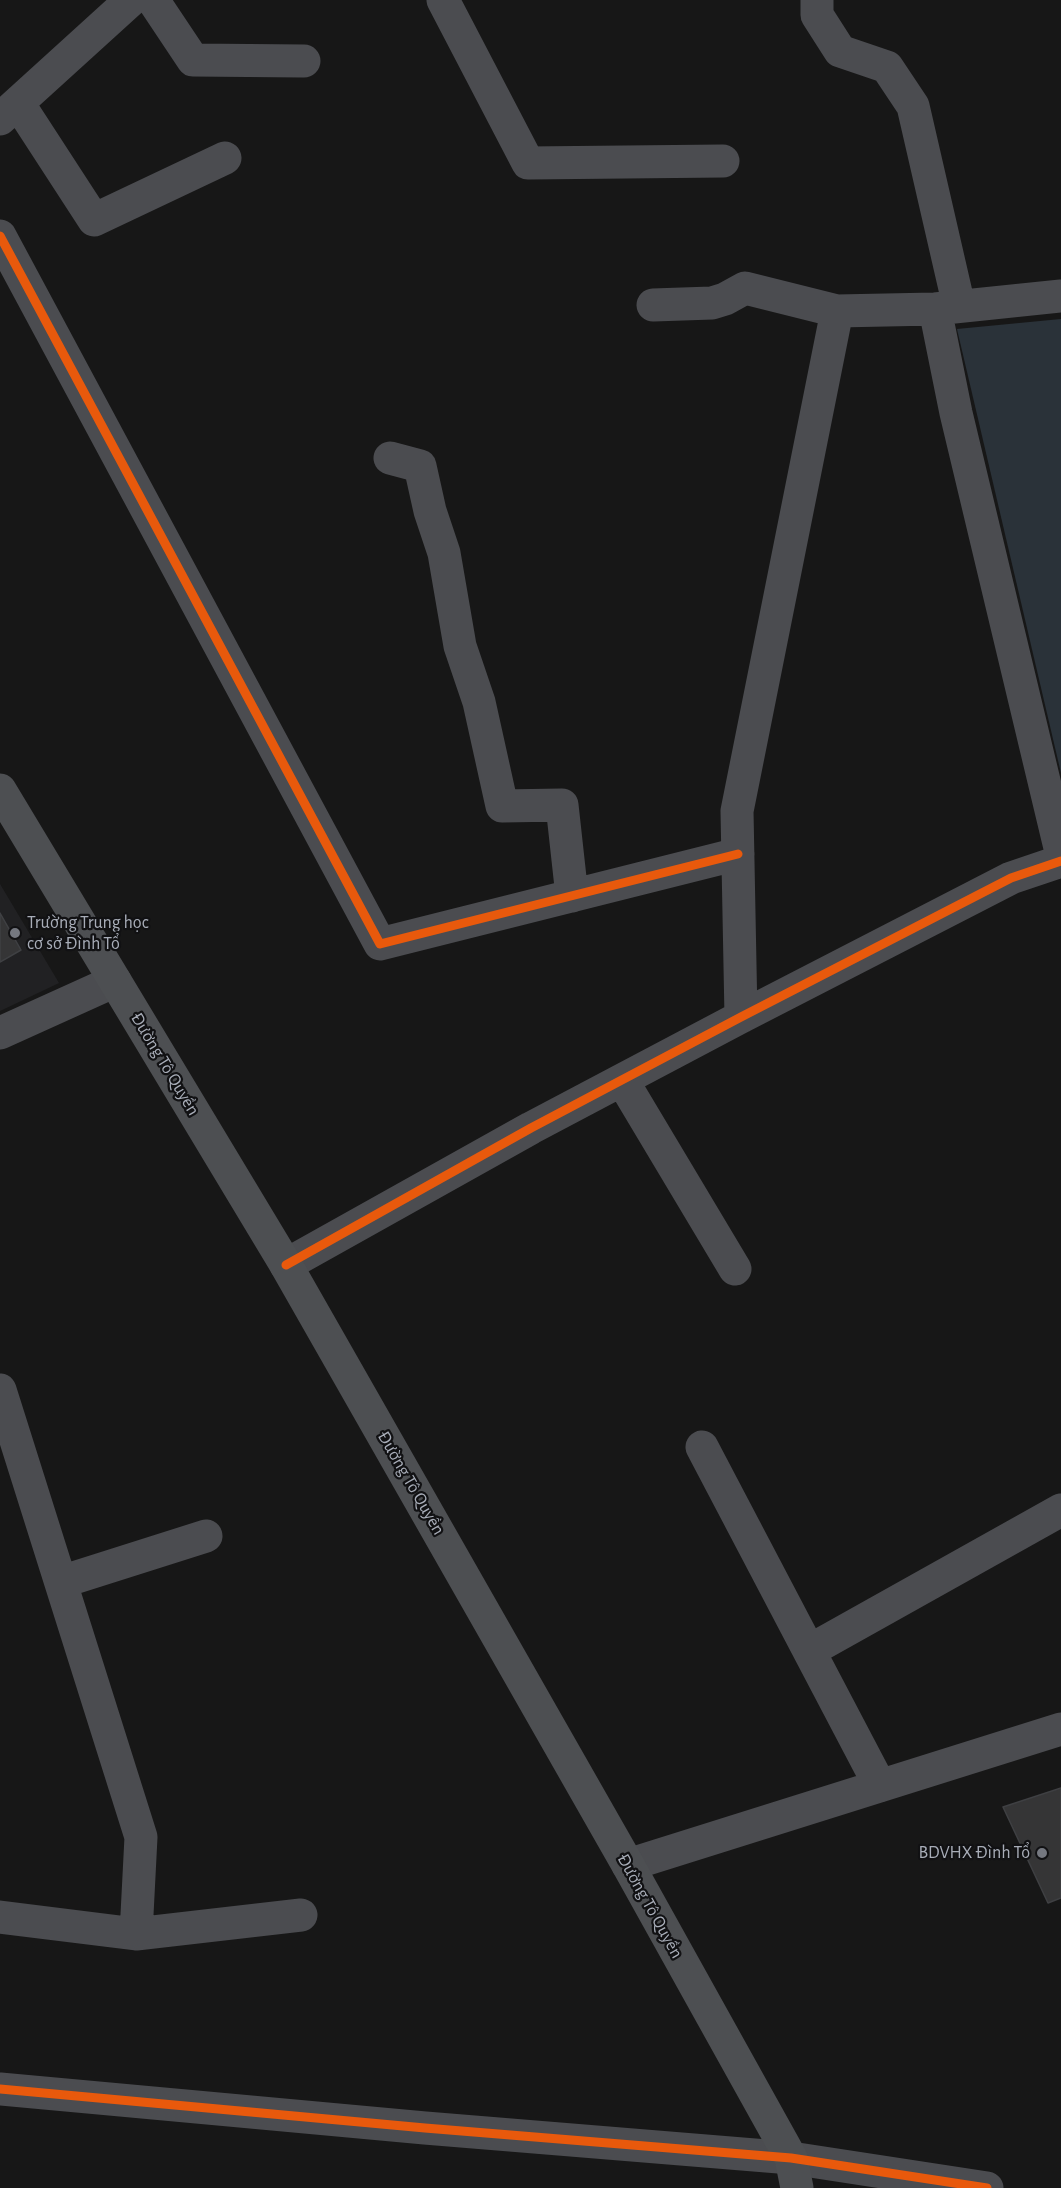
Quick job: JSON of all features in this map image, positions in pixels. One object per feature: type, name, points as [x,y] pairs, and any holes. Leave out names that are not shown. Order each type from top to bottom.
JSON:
[{"type":"main road","name":"Đường Tô Quyền","points":[[0,790],[286,1265],[628,1865],[794,2173]]},
{"type":"street","points":[[131,0],[9,111],[94,220],[225,158]]},
{"type":"street","points":[[153,0],[193,60],[304,61]]},
{"type":"street","points":[[443,0],[528,163],[723,161]]},
{"type":"street","points":[[817,0],[817,15],[840,51],[887,67],[913,106],[947,308],[956,412],[1061,852]]},
{"type":"street","points":[[0,236],[380,944],[738,854]]},
{"type":"street","points":[[653,304],[712,303],[745,288],[837,310],[947,308],[1061,296]]},
{"type":"street","points":[[741,1017],[737,811],[837,310]]},
{"type":"street","points":[[390,458],[420,466],[430,511],[444,553],[460,646],[479,702],[502,806],[562,805],[572,896]]},
{"type":"street","points":[[286,1265],[520,1134],[741,1017],[1011,878],[1061,861]]},
{"type":"street","points":[[0,1033],[115,981]]},
{"type":"street","points":[[622,1080],[735,1269]]},
{"type":"street","points":[[0,1389],[141,1837],[136,1934]]},
{"type":"street","points":[[702,1447],[880,1786]]},
{"type":"street","points":[[809,1651],[1061,1510]]},
{"type":"street","points":[[61,1582],[206,1536]]},
{"type":"street","points":[[628,1865],[1061,1729]]},
{"type":"street","points":[[0,1917],[136,1934],[301,1915]]},
{"type":"street","points":[[0,2089],[794,2173],[987,2188]]},
{"type":"shaded area","points":[[1061,319],[1061,773],[957,329]]},
{"type":"shaded area","name":"Trường Trung học cơ sở Đình Tổ","points":[[0,884],[59,983],[0,1011]]},
{"type":"building","points":[[0,913],[21,950],[0,962]]},
{"type":"building","name":"BDVHX Đình Tổ","points":[[1061,1788],[1061,1898],[1048,1903],[1003,1807]]},
{"type":"cycle path","points":[[0,236],[380,944],[738,854]]},
{"type":"cycle path","points":[[286,1265],[531,1128],[741,1017],[1011,878],[1061,861]]},
{"type":"cycle path","points":[[0,2089],[425,2128],[791,2158],[987,2188]]},
{"type":"place","name":"Trường Trung học cơ sở Đình Tổ","points":[[15,933]]},
{"type":"place","name":"BDVHX Đình Tổ","points":[[1042,1853]]}]
